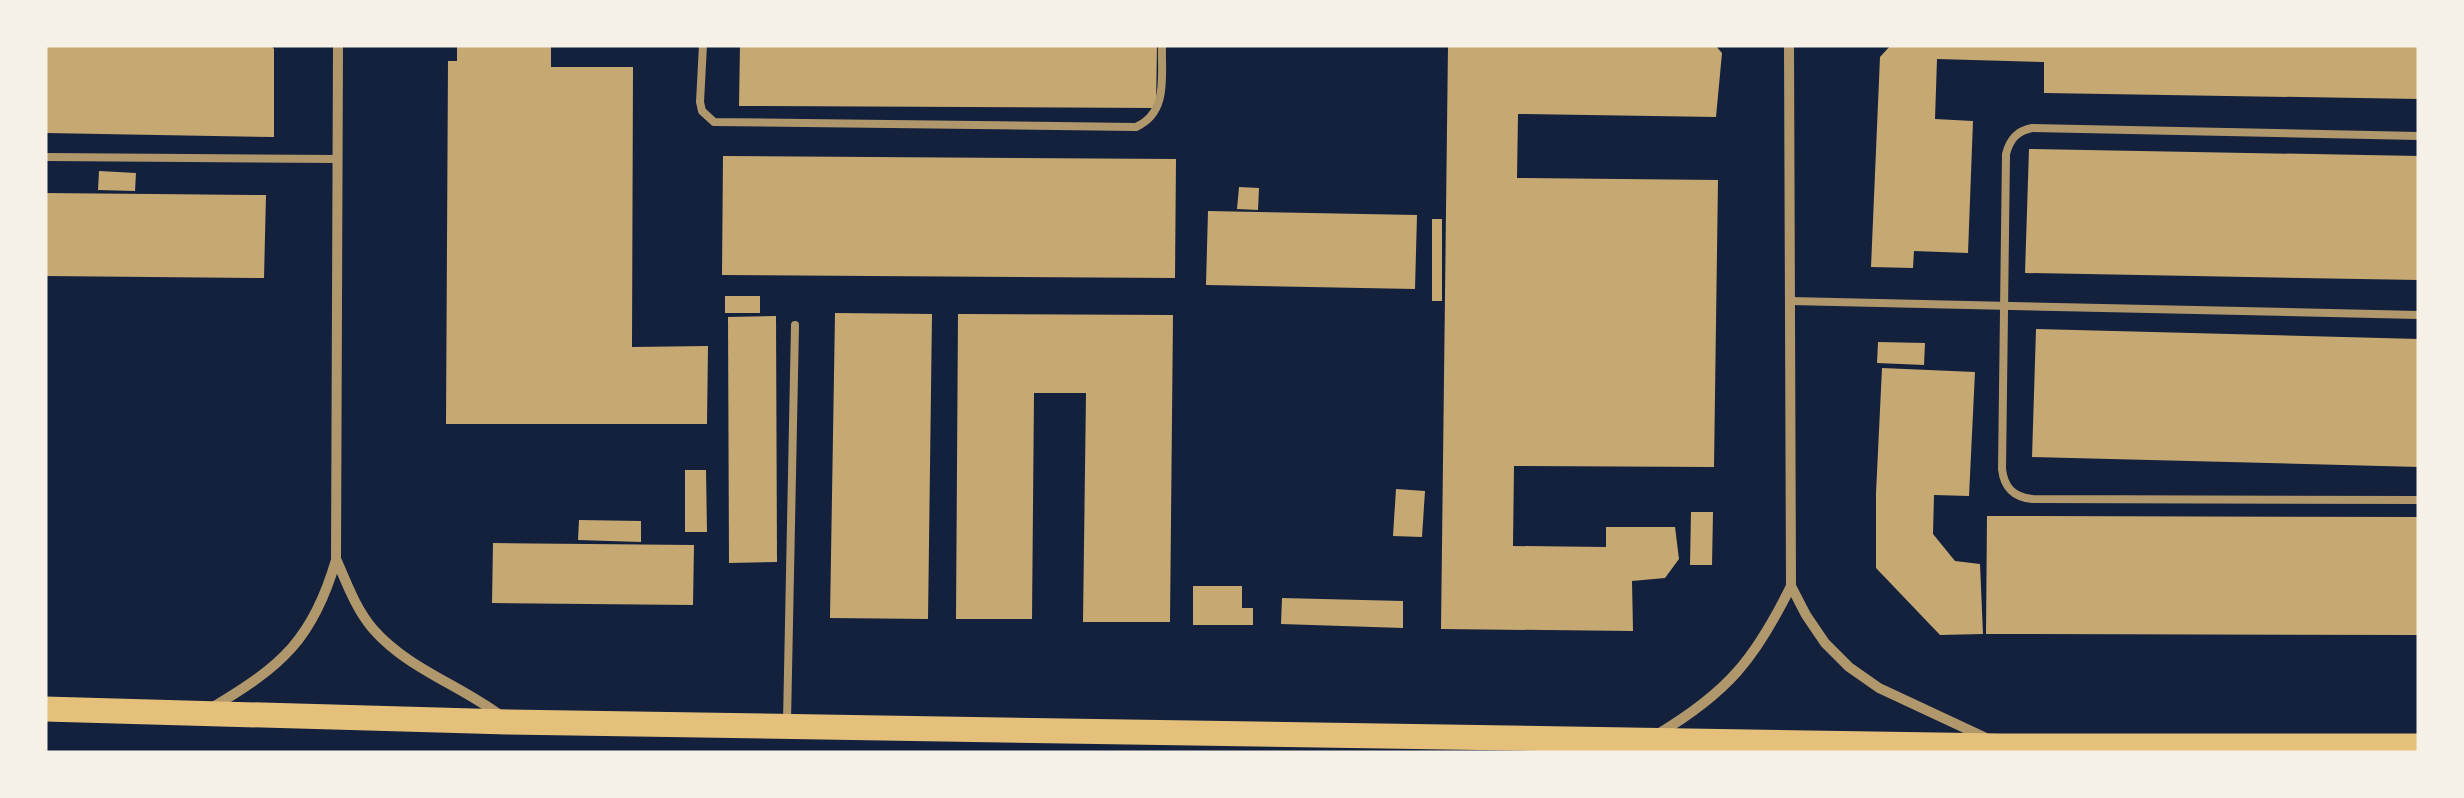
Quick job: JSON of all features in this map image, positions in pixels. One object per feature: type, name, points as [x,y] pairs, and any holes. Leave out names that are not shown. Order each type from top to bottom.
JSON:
[{"type":"main road","points":[[50,711],[2001,746],[2419,746]]},
{"type":"street","points":[[202,714],[266,674],[291,651],[312,624],[336,560],[338,45]]},
{"type":"street","points":[[1649,740],[1721,690],[1749,659],[1792,586],[1790,45]]},
{"type":"street","points":[[336,560],[351,595],[372,628],[406,658],[508,722]]},
{"type":"street","points":[[1792,586],[1825,643],[1849,667],[1878,688],[2001,746]]},
{"type":"lane","points":[[703,45],[700,102],[702,111],[714,122],[1117,127],[1136,127],[1158,108],[1162,45]]},
{"type":"lane","points":[[2419,136],[2023,130],[2008,144],[2006,154],[2002,468],[2007,487],[2022,498],[2419,500]]},
{"type":"lane","points":[[45,157],[338,159]]},
{"type":"lane","points":[[1790,301],[2419,315]]},
{"type":"lane","points":[[787,726],[796,325]]},
{"type":"building","points":[[45,45],[271,45],[274,137],[45,133]]},
{"type":"building","points":[[457,45],[551,45],[551,67],[633,67],[632,347],[708,346],[707,424],[446,424],[448,61],[457,61]]},
{"type":"building","points":[[740,45],[1157,45],[1156,108],[739,106]]},
{"type":"building","points":[[1448,45],[1715,45],[1722,53],[1716,117],[1518,114],[1517,178],[1718,180],[1714,467],[1514,466],[1513,546],[1606,547],[1606,527],[1675,527],[1679,559],[1665,578],[1632,581],[1633,631],[1441,629]]},
{"type":"building","points":[[1891,45],[2419,45],[2419,99],[2044,93],[2044,62],[1937,59],[1935,119],[1973,121],[1968,253],[1914,251],[1913,268],[1871,267],[1880,57]]},
{"type":"building","points":[[2029,149],[2419,156],[2419,280],[2025,273]]},
{"type":"building","points":[[723,156],[1176,159],[1175,278],[722,275]]},
{"type":"building","points":[[99,171],[136,173],[135,191],[98,190]]},
{"type":"building","points":[[1239,187],[1259,188],[1258,210],[1237,209]]},
{"type":"building","points":[[45,193],[266,195],[264,278],[45,276]]},
{"type":"building","points":[[1208,211],[1417,215],[1415,289],[1206,285]]},
{"type":"building","points":[[1432,219],[1442,219],[1442,301],[1432,301]]},
{"type":"building","points":[[725,296],[760,296],[760,313],[725,313]]},
{"type":"building","points":[[835,313],[932,314],[928,619],[830,618]]},
{"type":"building","points":[[958,314],[1173,315],[1170,622],[1083,622],[1086,393],[1034,393],[1032,619],[956,619]]},
{"type":"building","points":[[776,316],[777,562],[729,563],[728,317]]},
{"type":"building","points":[[2036,329],[2419,339],[2419,467],[2032,457]]},
{"type":"building","points":[[1878,342],[1925,343],[1924,365],[1877,363]]},
{"type":"building","points":[[1882,368],[1975,372],[1969,496],[1934,495],[1933,534],[1955,561],[1980,564],[1983,634],[1940,635],[1876,568]]},
{"type":"building","points":[[685,470],[706,470],[707,532],[685,532]]},
{"type":"building","points":[[1396,489],[1425,491],[1422,537],[1393,536]]},
{"type":"building","points":[[1691,512],[1713,512],[1712,565],[1690,565]]},
{"type":"building","points":[[1987,516],[2419,517],[2419,635],[1986,634]]},
{"type":"building","points":[[579,520],[641,521],[641,542],[578,540]]},
{"type":"building","points":[[493,543],[694,545],[693,605],[492,603]]},
{"type":"building","points":[[1193,586],[1242,586],[1242,608],[1253,608],[1253,625],[1193,625]]},
{"type":"building","points":[[1282,598],[1403,601],[1403,628],[1281,624]]}]
